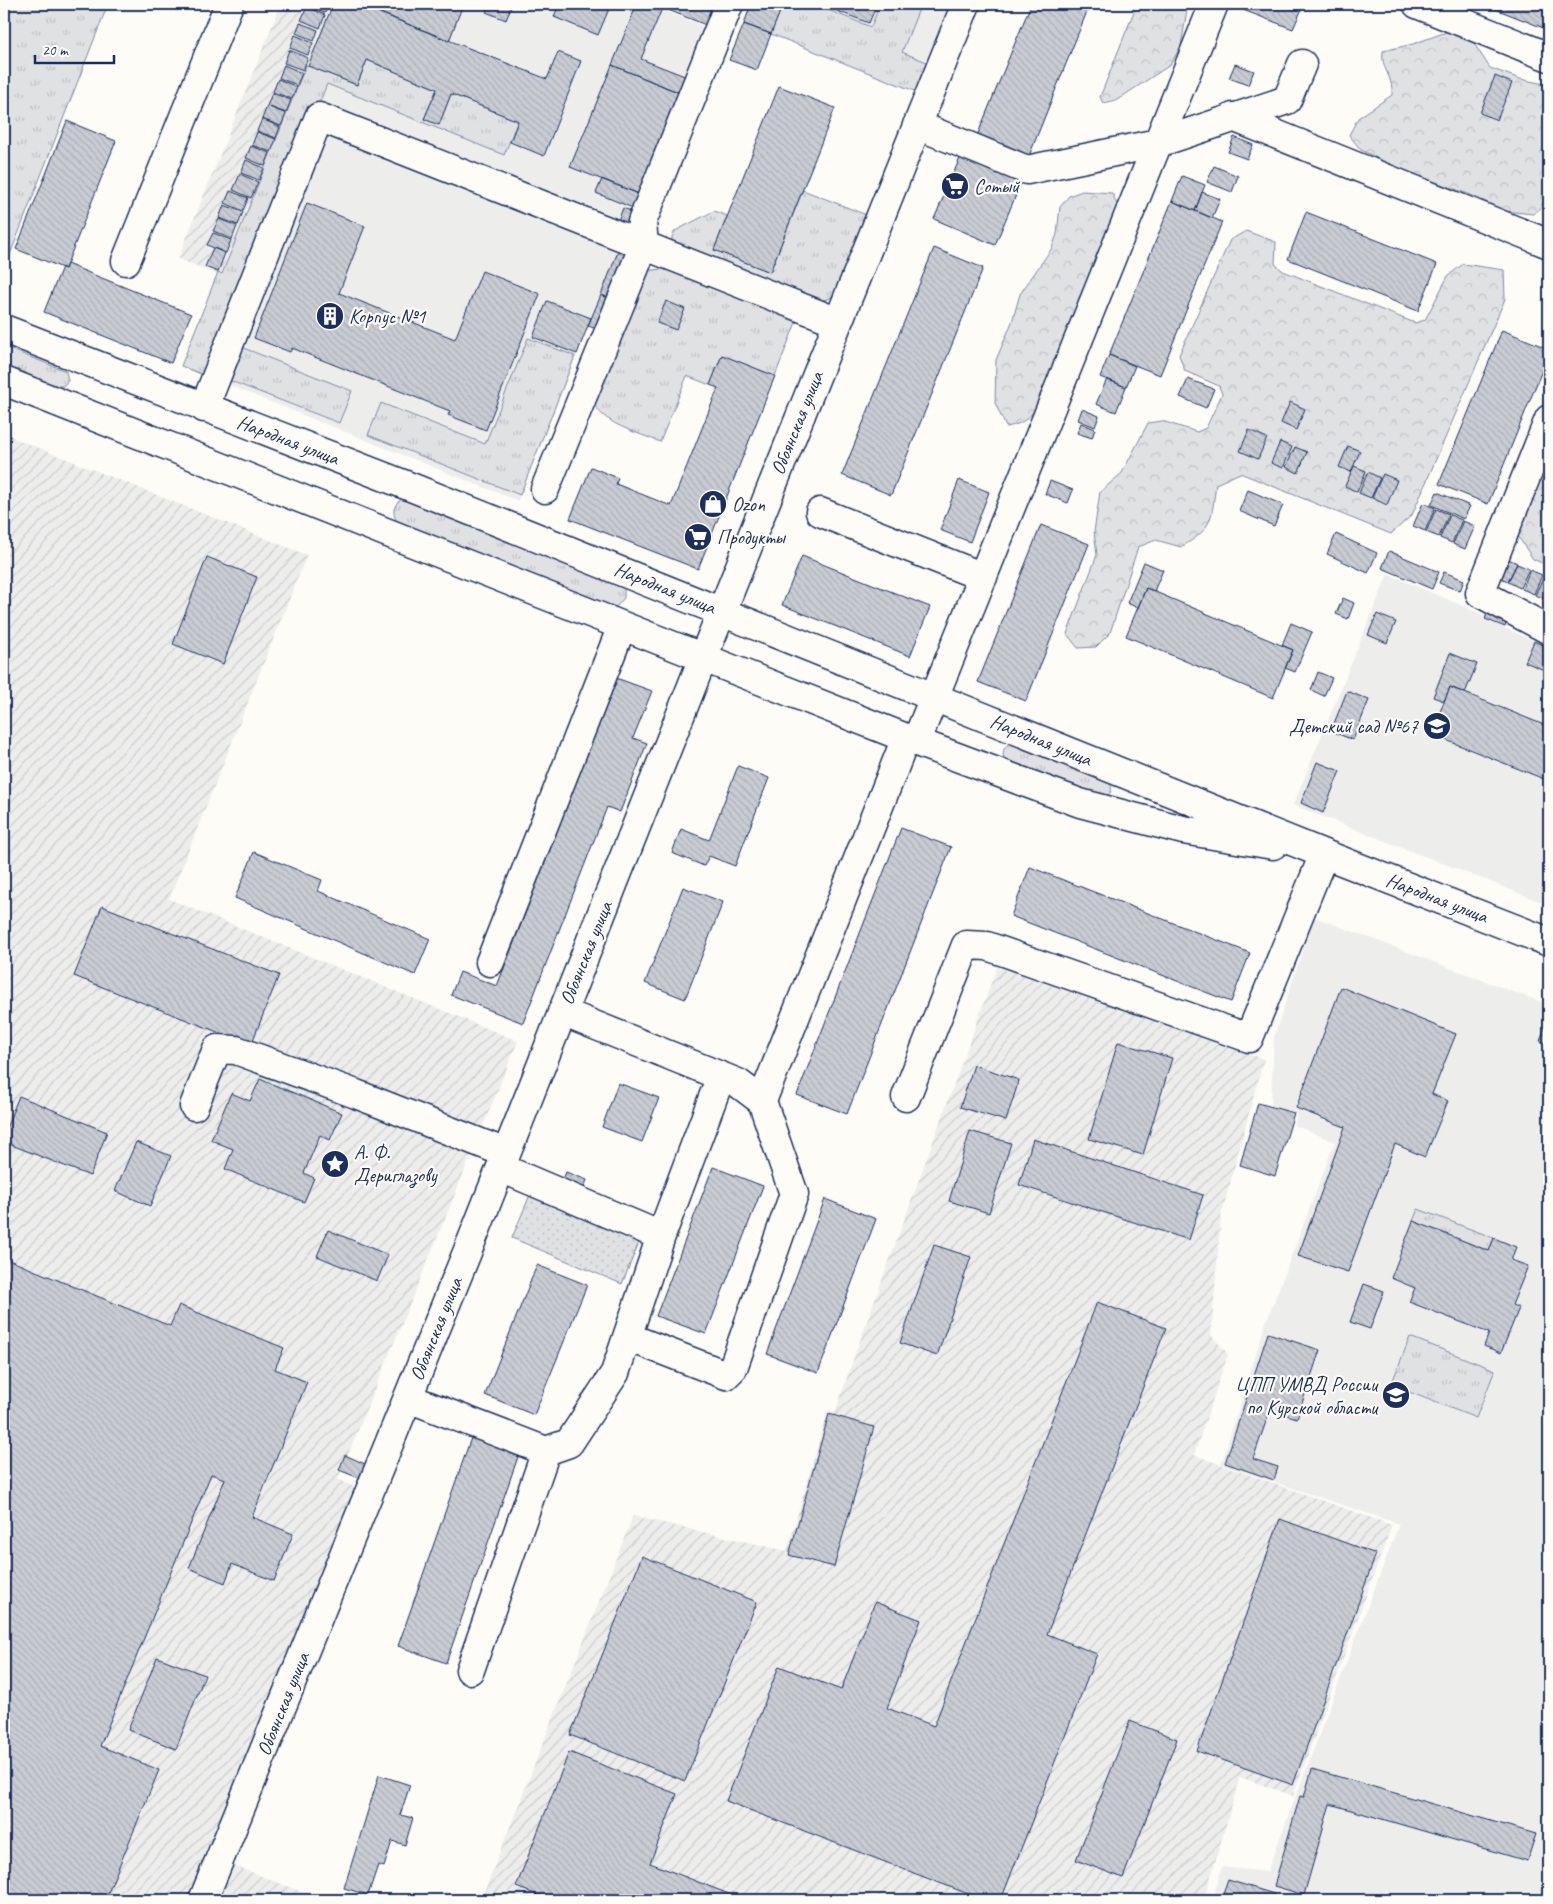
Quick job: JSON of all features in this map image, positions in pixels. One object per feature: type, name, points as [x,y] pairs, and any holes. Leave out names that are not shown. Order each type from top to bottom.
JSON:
[{"type":"street","points":[[126,261],[229,4]]},
{"type":"street","points":[[545,489],[644,245],[642,222],[730,4]]},
{"type":"street","name":"Обоянская улица","points":[[203,1900],[408,1398],[966,4]]},
{"type":"street","points":[[762,1101],[911,740],[935,697],[1214,4]]},
{"type":"street","points":[[1417,4],[1549,57]]},
{"type":"street","points":[[917,125],[1028,170],[1158,143],[1287,100],[1302,64]]},
{"type":"street","points":[[204,408],[319,117],[838,322]]},
{"type":"street","points":[[1233,117],[1549,244]]},
{"type":"street","name":"Народная улица","points":[[4,329],[425,493],[1324,854],[1549,942]]},
{"type":"street","name":"Народная улица","points":[[4,381],[911,740],[1080,803],[1183,830],[1324,854]]},
{"type":"street","points":[[1549,419],[1480,593],[1549,630]]},
{"type":"street","points":[[820,512],[983,577]]},
{"type":"street","points":[[490,962],[622,626]]},
{"type":"street","points":[[906,1097],[966,945],[988,946],[1249,1038],[1324,854]]},
{"type":"street","points":[[562,1012],[738,1083],[762,1101],[794,1194],[733,1368],[726,1375],[628,1337]]},
{"type":"street","points":[[194,1106],[218,1049],[236,1050],[356,1094],[503,1160],[661,1236]]},
{"type":"street","points":[[408,1398],[546,1451],[569,1443],[615,1374],[661,1236],[721,1076]]},
{"type":"street","points":[[470,1670],[546,1451]]},
{"type":"shaded area","points":[[281,4],[328,4],[220,275],[178,259]]},
{"type":"shaded area","points":[[328,4],[648,4],[708,28],[518,501],[183,367]]},
{"type":"shaded area","points":[[783,4],[953,4],[917,92],[771,34]]},
{"type":"shaded area","points":[[4,434],[307,555],[169,899],[518,1041],[338,1479],[356,1488],[215,1858],[323,1900],[4,1900]]},
{"type":"shaded area","name":"Детский сад №67","points":[[1388,574],[1484,615],[1483,619],[1549,647],[1549,905],[1293,805]]},
{"type":"shaded area","name":"ЦПП УМВД России по Курской области","points":[[1314,917],[1549,1005],[1549,1900],[1212,1900],[1222,1867],[1267,1872],[1399,1524],[1221,1464],[1265,1325],[1335,1142],[1294,1125],[1297,1115],[1271,1106],[1274,1037]]},
{"type":"shaded area","points":[[997,967],[1264,1059],[1221,1216],[1211,1335],[1228,1354],[1194,1455],[1392,1525],[1293,1796],[1240,1777],[1204,1900],[481,1900],[633,1516],[787,1551],[828,1410],[835,1413]]},
{"type":"green space","points":[[4,4],[108,4],[4,270]]},
{"type":"green space","points":[[783,4],[813,4],[871,27],[880,4],[921,4],[902,52],[929,63],[917,92],[771,34]]},
{"type":"green space","points":[[1137,4],[1188,4],[1181,46],[1170,65],[1117,100],[1103,103],[1100,97]]},
{"type":"green space","points":[[1452,30],[1473,42],[1490,68],[1520,79],[1549,85],[1549,187],[1541,208],[1533,214],[1505,211],[1471,195],[1395,167],[1361,150],[1349,135],[1358,118],[1392,95],[1391,83],[1383,63],[1383,51],[1413,44]]},
{"type":"green space","points":[[367,60],[437,89],[424,119],[439,124],[451,94],[518,121],[504,155],[327,84],[209,377],[181,366],[218,272],[222,274],[306,65],[357,85]]},
{"type":"green space","points":[[803,190],[869,216],[835,295],[828,299],[818,301],[672,244],[672,237],[675,231],[714,211],[727,216],[714,250],[770,272]]},
{"type":"green space","points":[[1082,191],[1112,193],[1118,207],[1039,404],[1026,420],[1006,427],[995,403],[996,360],[1012,322],[1020,294],[1052,248],[1057,234],[1060,207],[1069,196]]},
{"type":"green space","points":[[1246,231],[1276,242],[1275,264],[1283,271],[1415,323],[1425,320],[1448,276],[1463,264],[1504,270],[1505,299],[1412,515],[1391,534],[1240,473],[1216,484],[1209,522],[1200,534],[1192,540],[1181,547],[1156,540],[1138,547],[1110,633],[1096,647],[1078,648],[1067,634],[1097,555],[1094,532],[1100,492],[1122,473],[1148,423],[1162,421],[1197,432],[1206,428],[1222,394],[1219,386],[1185,371],[1179,355],[1230,240]]},
{"type":"green space","points":[[673,268],[798,317],[775,376],[722,355],[710,385],[687,376],[660,442],[612,422],[597,409],[593,401],[642,271]]},
{"type":"green space","points":[[528,338],[575,356],[520,495],[368,435],[381,403],[485,444]]},
{"type":"green space","points":[[236,345],[352,391],[339,423],[223,378]]},
{"type":"green space","points":[[4,347],[66,371],[68,381],[63,386],[57,386],[4,365]]},
{"type":"green space","points":[[1549,442],[1549,566],[1533,559],[1517,535]]},
{"type":"green space","points":[[407,497],[624,586],[624,598],[616,607],[610,608],[398,523],[394,515],[396,504]]},
{"type":"green space","points":[[1014,742],[1109,781],[1111,792],[1108,796],[1102,798],[1006,762],[1003,755],[1004,749]]},
{"type":"green space","points":[[532,1190],[642,1235],[622,1284],[512,1238]]},
{"type":"green space","points":[[1418,1209],[1494,1238],[1489,1251],[1413,1221]]},
{"type":"green space","points":[[1410,1337],[1495,1370],[1476,1418],[1391,1385]]},
{"type":"building","points":[[308,4],[329,4],[325,13],[307,6]]},
{"type":"building","points":[[333,4],[357,4],[547,79],[558,52],[581,61],[544,156],[510,142],[518,121],[451,94],[439,125],[424,119],[437,89],[367,60],[357,85],[308,66]]},
{"type":"building","points":[[379,4],[456,4],[462,7],[449,41],[376,11]]},
{"type":"building","points":[[490,4],[512,4],[506,20],[486,12]]},
{"type":"building","points":[[559,4],[611,4],[598,35],[554,17]]},
{"type":"building","points":[[637,4],[644,4],[661,11],[641,59],[687,77],[680,93],[612,65]]},
{"type":"building","points":[[653,4],[714,4],[706,25]]},
{"type":"building","points":[[751,4],[783,4],[771,34],[744,24]]},
{"type":"building","points":[[819,4],[877,4],[869,23]]},
{"type":"building","points":[[1031,4],[1090,4],[1029,156],[977,136]]},
{"type":"building","points":[[1245,4],[1304,4],[1293,29],[1243,10]]},
{"type":"building","points":[[1483,4],[1549,4],[1549,22],[1546,29]]},
{"type":"building","points":[[307,7],[325,15],[320,28],[301,20]]},
{"type":"building","points":[[300,23],[318,30],[314,41],[296,33]]},
{"type":"building","points":[[744,24],[771,34],[757,70],[729,60]]},
{"type":"building","points":[[295,35],[313,43],[308,55],[290,48]]},
{"type":"building","points":[[289,50],[308,58],[303,70],[284,63]]},
{"type":"building","points":[[1235,64],[1254,71],[1248,85],[1229,78]]},
{"type":"building","points":[[284,65],[302,73],[297,85],[279,78]]},
{"type":"building","points":[[612,65],[680,93],[639,194],[570,167]]},
{"type":"building","points":[[1495,76],[1512,83],[1497,120],[1480,113]]},
{"type":"building","points":[[278,79],[297,87],[292,99],[273,92]]},
{"type":"building","points":[[779,86],[835,108],[770,272],[714,250]]},
{"type":"building","points":[[272,93],[291,100],[286,113],[267,106]]},
{"type":"building","points":[[267,106],[286,114],[281,126],[262,119]]},
{"type":"building","points":[[262,119],[280,127],[276,138],[257,131]]},
{"type":"building","points":[[67,121],[116,141],[65,269],[16,249]]},
{"type":"building","points":[[257,132],[276,139],[271,152],[252,145]]},
{"type":"building","points":[[1234,137],[1253,145],[1247,159],[1228,152]]},
{"type":"building","points":[[251,146],[270,153],[265,166],[246,158]]},
{"type":"building","points":[[963,151],[1024,176],[995,245],[934,219]]},
{"type":"building","points":[[246,160],[264,168],[259,180],[241,173]]},
{"type":"building","points":[[1214,166],[1238,176],[1232,192],[1207,182]]},
{"type":"building","points":[[240,174],[258,182],[251,198],[233,190]]},
{"type":"building","points":[[1182,176],[1205,185],[1195,211],[1172,201]]},
{"type":"building","points":[[602,179],[639,194],[633,208],[596,193]]},
{"type":"building","points":[[230,191],[248,198],[243,211],[225,203]]},
{"type":"building","points":[[1202,192],[1220,199],[1212,218],[1195,211]]},
{"type":"building","points":[[1172,201],[1222,222],[1160,375],[1109,355]]},
{"type":"building","name":"Корпус №1","points":[[307,203],[365,226],[339,293],[455,339],[482,271],[540,294],[486,430],[448,415],[450,411],[292,348],[290,352],[254,338]]},
{"type":"building","points":[[224,205],[243,212],[238,225],[219,218]]},
{"type":"building","points":[[623,208],[635,213],[628,231],[616,226]]},
{"type":"building","points":[[1306,212],[1437,264],[1418,311],[1288,259]]},
{"type":"building","points":[[219,219],[237,226],[232,239],[213,231]]},
{"type":"building","points":[[213,233],[231,240],[226,253],[207,245]]},
{"type":"building","points":[[213,248],[225,253],[218,272],[205,267]]},
{"type":"building","points":[[934,248],[983,268],[891,495],[842,475]]},
{"type":"building","points":[[619,249],[633,255],[615,300],[601,295]]},
{"type":"building","points":[[67,264],[191,314],[171,363],[44,312],[62,267],[65,269]]},
{"type":"building","points":[[601,295],[615,300],[603,331],[588,326]]},
{"type":"building","points":[[547,301],[591,318],[577,354],[533,337]]},
{"type":"building","points":[[666,301],[685,309],[676,330],[657,323]]},
{"type":"building","points":[[1502,330],[1549,349],[1549,353],[1488,504],[1439,484]]},
{"type":"building","points":[[722,355],[775,376],[698,569],[570,519],[591,467],[618,478],[616,484],[671,506],[718,388],[710,385]]},
{"type":"building","points":[[1109,355],[1135,366],[1126,387],[1100,377]]},
{"type":"building","points":[[1107,379],[1126,387],[1116,412],[1096,404]]},
{"type":"building","points":[[1188,379],[1214,389],[1206,408],[1180,397]]},
{"type":"building","points":[[1290,402],[1305,409],[1296,430],[1281,423]]},
{"type":"building","points":[[1082,409],[1099,416],[1095,427],[1078,420]]},
{"type":"building","points":[[1081,423],[1095,429],[1092,438],[1077,433]]},
{"type":"building","points":[[1249,430],[1267,438],[1258,459],[1240,451]]},
{"type":"building","points":[[1280,442],[1292,447],[1283,468],[1271,463]]},
{"type":"building","points":[[1348,446],[1360,451],[1351,472],[1339,467]]},
{"type":"building","points":[[1295,447],[1307,452],[1298,473],[1286,467]]},
{"type":"building","points":[[1354,466],[1366,471],[1357,492],[1345,486]]},
{"type":"building","points":[[1368,472],[1380,478],[1371,498],[1359,493]]},
{"type":"building","points":[[1383,474],[1397,480],[1387,505],[1372,498]]},
{"type":"building","points":[[959,480],[989,492],[970,542],[940,530]]},
{"type":"building","points":[[1050,481],[1073,490],[1068,503],[1045,494]]},
{"type":"building","points":[[1248,490],[1283,505],[1274,526],[1239,511]]},
{"type":"building","points":[[1437,492],[1470,506],[1464,519],[1431,505]]},
{"type":"building","points":[[1423,503],[1435,508],[1425,531],[1413,526]]},
{"type":"building","points":[[1436,509],[1449,514],[1439,537],[1426,532]]},
{"type":"building","points":[[1450,515],[1462,520],[1452,543],[1440,538]]},
{"type":"building","points":[[1463,521],[1475,526],[1465,549],[1453,544]]},
{"type":"building","points":[[1041,525],[1089,544],[1026,701],[978,682]]},
{"type":"building","points":[[1336,534],[1377,553],[1368,573],[1327,554]]},
{"type":"building","points":[[1389,551],[1439,572],[1432,589],[1382,568]]},
{"type":"building","points":[[802,556],[930,607],[910,656],[782,605]]},
{"type":"building","points":[[207,557],[257,577],[223,664],[173,644]]},
{"type":"building","points":[[1504,557],[1517,563],[1508,581],[1498,577]]},
{"type":"building","points":[[1144,562],[1163,570],[1154,591],[1146,588],[1138,608],[1127,603]]},
{"type":"building","points":[[1517,564],[1529,569],[1520,588],[1508,582]]},
{"type":"building","points":[[1530,570],[1542,575],[1534,594],[1522,589]]},
{"type":"building","points":[[1444,572],[1464,580],[1460,591],[1439,583]]},
{"type":"building","points":[[1544,576],[1549,579],[1549,596],[1547,600],[1535,595]]},
{"type":"building","points":[[1146,588],[1293,650],[1273,698],[1126,636]]},
{"type":"building","points":[[1343,598],[1354,603],[1348,619],[1336,614]]},
{"type":"building","points":[[1489,608],[1509,616],[1505,627],[1485,619]]},
{"type":"building","points":[[1377,614],[1396,622],[1387,643],[1368,635]]},
{"type":"building","points":[[1291,623],[1312,632],[1295,672],[1285,668],[1293,650],[1282,645]]},
{"type":"building","points":[[1534,641],[1549,648],[1549,672],[1525,662]]},
{"type":"building","points":[[1450,653],[1477,664],[1465,693],[1450,687],[1444,701],[1433,697]]},
{"type":"building","points":[[1318,672],[1332,678],[1324,696],[1311,690]]},
{"type":"building","points":[[616,678],[652,691],[633,738],[647,743],[620,812],[607,807],[523,1023],[451,995],[460,972],[497,986]]},
{"type":"building","points":[[1450,687],[1549,727],[1549,781],[1431,734]]},
{"type":"building","points":[[1347,691],[1369,700],[1353,740],[1331,731]]},
{"type":"building","points":[[1317,762],[1340,771],[1323,813],[1301,803]]},
{"type":"building","points":[[738,766],[769,778],[735,866],[709,856],[704,866],[672,853],[681,829],[709,840]]},
{"type":"building","points":[[901,828],[951,847],[847,1114],[797,1095]]},
{"type":"building","points":[[254,852],[322,880],[318,891],[430,939],[415,975],[235,898]]},
{"type":"building","points":[[1030,867],[1250,953],[1231,1002],[1011,916]]},
{"type":"building","points":[[683,887],[723,902],[685,999],[645,983]]},
{"type":"building","points":[[102,906],[279,975],[251,1045],[74,976]]},
{"type":"building","points":[[1341,987],[1456,1034],[1432,1094],[1448,1101],[1425,1157],[1395,1144],[1348,1272],[1298,1256],[1345,1127],[1296,1108]]},
{"type":"building","points":[[1549,1016],[1549,1044],[1540,1041]]},
{"type":"building","points":[[1118,1042],[1172,1058],[1143,1155],[1089,1139]]},
{"type":"building","points":[[974,1065],[1019,1080],[1006,1121],[960,1107]]},
{"type":"building","points":[[260,1079],[342,1113],[330,1140],[320,1135],[304,1173],[314,1178],[304,1202],[225,1169],[233,1149],[211,1140],[231,1093],[250,1101]]},
{"type":"building","points":[[618,1083],[659,1098],[642,1142],[602,1127]]},
{"type":"building","points":[[19,1096],[107,1132],[90,1176],[4,1142],[4,1133]]},
{"type":"building","points":[[1258,1103],[1294,1113],[1275,1176],[1240,1165]]},
{"type":"building","points":[[970,1131],[1011,1143],[989,1213],[949,1201]]},
{"type":"building","points":[[1033,1139],[1203,1195],[1189,1240],[1019,1185]]},
{"type":"building","points":[[136,1142],[171,1156],[150,1206],[115,1191]]},
{"type":"building","points":[[713,1167],[763,1186],[706,1334],[656,1316]]},
{"type":"building","points":[[566,1172],[587,1180],[582,1193],[561,1184]]},
{"type":"building","points":[[825,1199],[876,1219],[818,1373],[767,1354]]},
{"type":"building","points":[[1413,1221],[1489,1251],[1494,1238],[1516,1247],[1511,1260],[1528,1266],[1512,1305],[1519,1308],[1501,1353],[1484,1346],[1489,1333],[1409,1302],[1415,1288],[1391,1278]]},
{"type":"building","points":[[328,1230],[388,1255],[377,1281],[317,1256]]},
{"type":"building","points":[[934,1245],[971,1257],[937,1356],[900,1343]]},
{"type":"building","points":[[4,1258],[170,1326],[179,1305],[284,1348],[275,1369],[307,1382],[252,1517],[293,1534],[274,1581],[232,1564],[225,1583],[189,1568],[225,1479],[211,1474],[100,1746],[159,1770],[105,1900],[4,1900]]},
{"type":"building","points":[[537,1265],[587,1285],[534,1415],[485,1395]]},
{"type":"building","points":[[1364,1284],[1384,1291],[1370,1329],[1350,1322]]},
{"type":"building","points":[[1097,1302],[1166,1328],[1047,1634],[1097,1654],[1001,1900],[984,1900],[726,1801],[779,1666],[841,1690],[875,1602],[921,1620],[887,1708],[934,1726]]},
{"type":"building","points":[[1268,1333],[1320,1350],[1297,1418],[1270,1410],[1253,1459],[1278,1467],[1274,1480],[1225,1463]]},
{"type":"building","points":[[829,1414],[874,1427],[834,1567],[789,1555]]},
{"type":"building","points":[[471,1438],[519,1454],[446,1663],[398,1646]]},
{"type":"building","points":[[345,1455],[365,1464],[359,1478],[339,1470]]},
{"type":"building","points":[[1280,1519],[1376,1554],[1293,1785],[1197,1751]]},
{"type":"building","points":[[642,1556],[757,1602],[685,1781],[570,1735]]},
{"type":"building","points":[[157,1657],[205,1675],[176,1749],[128,1730]]},
{"type":"building","points":[[1130,1721],[1177,1739],[1123,1878],[1076,1860]]},
{"type":"building","points":[[569,1752],[677,1794],[650,1863],[744,1900],[551,1900],[516,1887]]},
{"type":"building","points":[[1312,1769],[1536,1834],[1527,1861],[1330,1804],[1304,1895],[1274,1886],[1300,1796],[1304,1797]]},
{"type":"building","points":[[379,1775],[410,1785],[400,1815],[413,1818],[405,1845],[392,1841],[384,1867],[378,1865],[368,1895],[344,1888]]},
{"type":"building","points":[[1228,1880],[1274,1894],[1272,1900],[1221,1900]]},
{"type":"place","name":"Сотый","points":[[955,186]]},
{"type":"place","name":"Корпус №1","points":[[330,316]]},
{"type":"place","name":"Ozon","points":[[713,504]]},
{"type":"place","name":"Продукты","points":[[698,537]]},
{"type":"place","name":"Детский сад №67","points":[[1437,726]]},
{"type":"place","name":"А. Ф. Дериглазову","points":[[335,1164]]},
{"type":"place","name":"ЦПП УМВД России по Курской области","points":[[1396,1395]]}]
